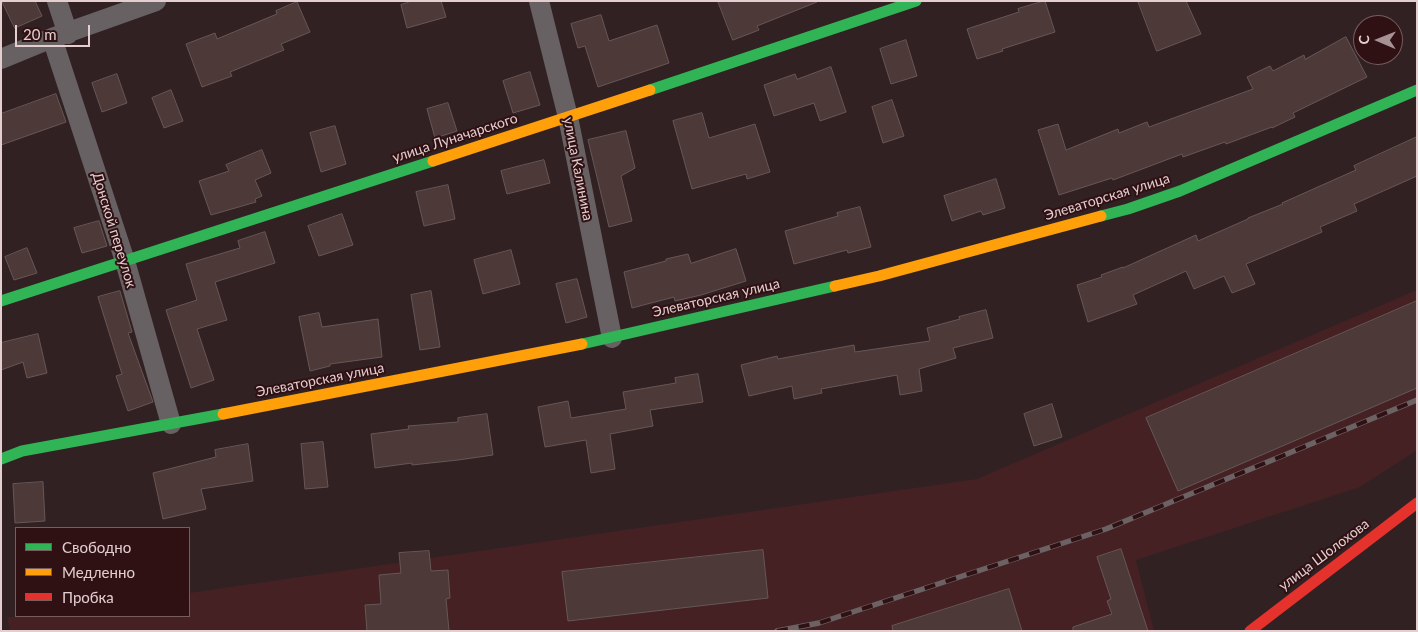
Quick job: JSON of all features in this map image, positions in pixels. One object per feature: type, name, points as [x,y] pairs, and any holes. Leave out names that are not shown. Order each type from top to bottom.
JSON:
[{"type":"street","name":"Донской переулок","points":[[57,1],[60,36],[170,424]]},
{"type":"street","points":[[1,59],[156,1]]},
{"type":"street","name":"улица Калинина","points":[[539,1],[568,117],[612,338]]},
{"type":"street","name":"улица Луначарского","points":[[1,301],[568,117],[916,1]]},
{"type":"street","name":"Элеваторская улица","points":[[1,460],[22,451],[612,338],[879,276],[1128,209],[1180,191],[1417,90]]},
{"type":"street","name":"улица Шолохова","points":[[1250,631],[1417,503]]},
{"type":"shaded area","points":[[1417,290],[1417,450],[1360,487],[1136,560],[1154,631],[10,631],[7,617],[190,617],[190,593],[977,479]]},
{"type":"building","points":[[2,1],[35,1],[42,16],[15,28]]},
{"type":"building","points":[[412,1],[441,1],[446,17],[407,28],[401,5]]},
{"type":"building","points":[[718,1],[817,2],[757,26],[759,30],[733,40]]},
{"type":"building","points":[[1045,1],[1055,32],[977,59],[967,29],[1019,12],[1018,9]]},
{"type":"building","points":[[1138,1],[1186,1],[1201,34],[1157,51]]},
{"type":"building","points":[[297,2],[310,32],[281,44],[284,50],[230,72],[232,76],[202,87],[186,44],[215,33],[217,39],[277,14],[276,11]]},
{"type":"building","points":[[601,15],[609,41],[657,25],[669,63],[598,87],[585,46],[578,48],[571,24]]},
{"type":"building","points":[[1346,37],[1353,50],[1353,65],[1361,65],[1367,77],[1293,113],[1295,117],[1272,128],[1183,157],[1182,154],[1113,180],[1112,178],[1059,195],[1038,130],[1058,124],[1066,150],[1118,129],[1119,133],[1147,122],[1149,127],[1253,89],[1247,77],[1270,66],[1273,71],[1304,55],[1305,59]]},
{"type":"building","points":[[906,40],[917,76],[891,84],[880,49]]},
{"type":"building","points":[[831,67],[846,112],[820,121],[814,103],[774,116],[764,85],[795,74],[797,79]]},
{"type":"building","points":[[530,72],[540,105],[513,113],[503,81]]},
{"type":"building","points":[[117,74],[127,103],[102,112],[92,83]]},
{"type":"building","points":[[171,90],[183,121],[164,128],[152,98]]},
{"type":"building","points":[[56,94],[66,122],[1,145],[1,114]]},
{"type":"building","points":[[892,100],[904,136],[883,143],[872,107]]},
{"type":"building","points":[[448,103],[457,131],[435,138],[427,109]]},
{"type":"building","points":[[702,113],[709,138],[755,124],[770,172],[747,179],[746,174],[692,189],[673,121]]},
{"type":"building","points":[[335,126],[346,164],[321,172],[310,133]]},
{"type":"building","points":[[626,131],[635,168],[621,176],[632,221],[609,227],[588,140]]},
{"type":"building","points":[[1417,137],[1417,176],[1354,204],[1357,211],[1320,227],[1322,232],[1246,264],[1255,284],[1232,293],[1224,276],[1194,289],[1186,271],[1133,295],[1137,304],[1088,322],[1077,285],[1102,277],[1101,275],[1123,268],[1196,235],[1198,241],[1283,204],[1356,170],[1354,166]]},
{"type":"building","points":[[262,150],[271,173],[255,180],[262,196],[255,199],[256,202],[211,215],[199,181],[229,171],[226,165]]},
{"type":"building","points":[[544,160],[550,183],[507,194],[501,171]]},
{"type":"building","points":[[996,179],[1005,208],[983,215],[981,211],[952,221],[944,196]]},
{"type":"building","points":[[448,185],[455,219],[424,226],[416,192]]},
{"type":"building","points":[[860,207],[871,247],[848,253],[847,250],[794,264],[785,231],[838,216],[837,213]]},
{"type":"building","points":[[342,214],[353,245],[319,256],[308,226]]},
{"type":"building","points":[[99,221],[107,246],[82,253],[74,228]]},
{"type":"building","points":[[265,232],[275,263],[215,282],[227,320],[197,329],[214,380],[191,388],[166,310],[197,300],[186,264],[240,248],[238,241]]},
{"type":"building","points":[[27,248],[37,273],[14,280],[5,257]]},
{"type":"building","points":[[736,249],[746,281],[701,295],[675,301],[674,297],[632,308],[624,272],[688,254],[691,263]]},
{"type":"building","points":[[511,250],[520,284],[483,294],[474,260]]},
{"type":"building","points":[[577,279],[587,317],[566,323],[556,284]]},
{"type":"building","points":[[120,291],[132,332],[128,333],[153,402],[128,411],[116,376],[122,374],[98,297]]},
{"type":"building","points":[[431,291],[440,347],[420,350],[411,295]]},
{"type":"building","points":[[1417,301],[1417,388],[1178,491],[1146,418]]},
{"type":"building","points":[[986,310],[993,338],[953,348],[956,358],[919,369],[922,391],[900,395],[897,375],[821,389],[822,393],[794,399],[792,386],[749,396],[741,365],[777,356],[778,359],[854,345],[855,352],[930,341],[927,328]]},
{"type":"building","points":[[319,313],[322,327],[378,319],[382,357],[330,364],[330,366],[310,371],[299,317]]},
{"type":"building","points":[[38,334],[47,373],[27,378],[23,362],[1,370],[1,343]]},
{"type":"building","points":[[698,374],[703,402],[650,410],[653,426],[610,434],[615,469],[591,473],[586,440],[545,447],[538,407],[568,401],[571,418],[626,409],[623,392],[676,383],[675,378]]},
{"type":"building","points":[[1052,404],[1062,437],[1034,446],[1024,414]]},
{"type":"building","points":[[487,414],[493,455],[375,468],[371,434],[409,429],[408,426],[458,422],[458,418]]},
{"type":"building","points":[[323,442],[328,487],[305,489],[301,444]]},
{"type":"building","points":[[248,444],[253,481],[201,489],[206,509],[163,519],[153,473],[216,457],[215,450]]},
{"type":"building","points":[[43,482],[45,521],[15,523],[13,484]]},
{"type":"building","points":[[1121,549],[1148,631],[1073,631],[1073,627],[1112,614],[1107,601],[1111,599],[1097,557]]},
{"type":"building","points":[[763,550],[768,598],[568,621],[562,572]]},
{"type":"building","points":[[429,551],[431,571],[448,570],[450,598],[446,599],[449,631],[367,631],[365,605],[381,604],[379,575],[401,573],[399,553]]},
{"type":"building","points":[[1009,589],[1022,631],[893,631],[892,626]]},
{"type":"railway","points":[[777,631],[819,623],[1106,529],[1417,400]]},
{"type":"traffic: fast","points":[[650,90],[916,1]]},
{"type":"traffic: fast","points":[[1101,216],[1180,191],[1417,90]]},
{"type":"traffic: fast","points":[[1,301],[433,161]]},
{"type":"traffic: fast","points":[[582,344],[835,286]]},
{"type":"traffic: fast","points":[[1,459],[22,451],[223,414]]},
{"type":"traffic: slow","points":[[433,161],[650,90]]},
{"type":"traffic: slow","points":[[835,286],[879,276],[1101,216]]},
{"type":"traffic: slow","points":[[223,414],[582,344]]},
{"type":"traffic: jam","points":[[1250,631],[1417,503]]}]
